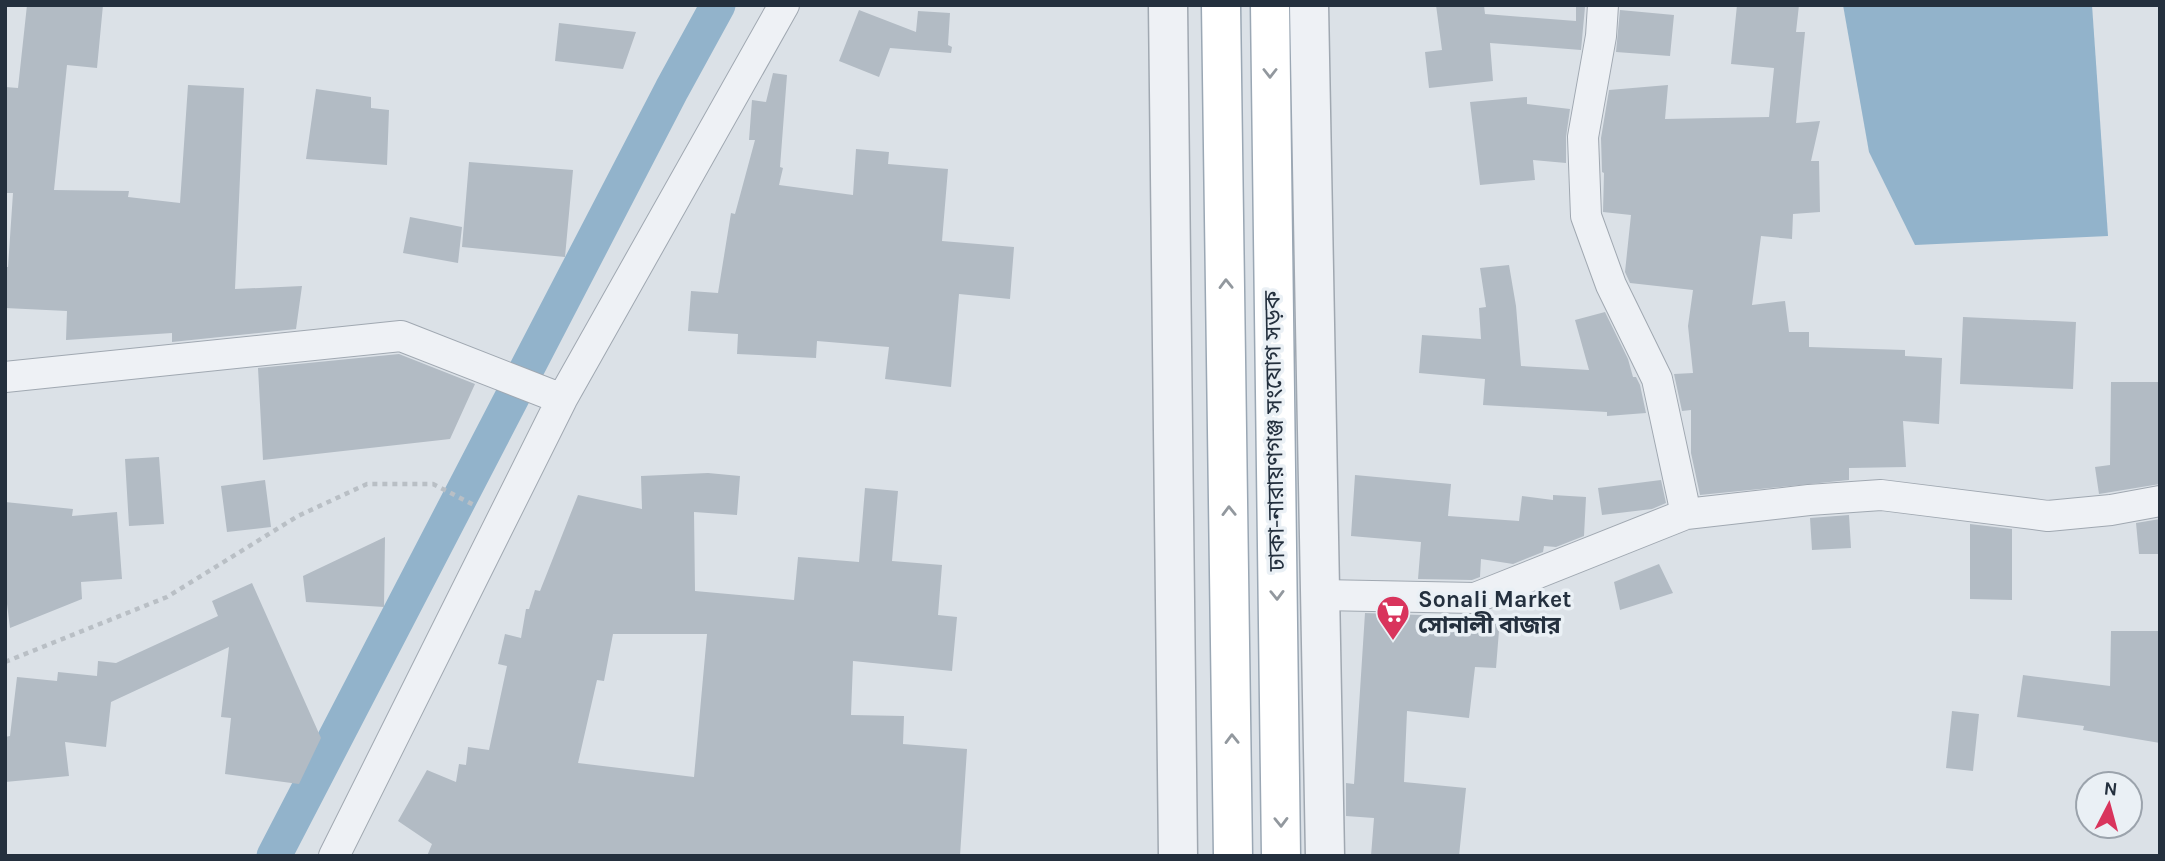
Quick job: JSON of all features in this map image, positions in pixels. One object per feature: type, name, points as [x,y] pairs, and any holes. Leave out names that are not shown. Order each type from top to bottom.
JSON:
[{"type":"main road","name":"ঢাকা-নারায়ণগঞ্জ সংযোগ সড়ক","points":[[1221,5],[1233,856]]},
{"type":"main road","name":"ঢাকা-নারায়ণগঞ্জ সংযোগ সড়ক","points":[[1270,5],[1281,856]]},
{"type":"street","points":[[334,856],[561,398],[784,5]]},
{"type":"street","points":[[1168,5],[1178,856]]},
{"type":"street","points":[[1310,5],[1325,856]]},
{"type":"street","points":[[1603,5],[1601,36],[1583,137],[1586,216],[1611,285],[1657,379],[1686,514]]},
{"type":"street","points":[[5,377],[401,336],[561,398]]},
{"type":"street","points":[[1321,595],[1475,598],[1686,514],[1881,495],[2048,516],[2111,510],[2160,501]]},
{"type":"path","points":[[5,662],[167,597],[298,516],[367,484],[433,484],[477,507]]},
{"type":"water","points":[[1843,5],[2092,5],[2108,236],[1915,245],[1869,152]]},
{"type":"building","points":[[27,5],[103,5],[97,68],[67,65],[54,190],[129,191],[128,197],[180,203],[188,85],[244,88],[235,289],[302,286],[296,329],[172,342],[172,333],[66,340],[67,311],[5,308],[5,267],[8,267],[13,193],[5,193],[5,87],[18,88]]},
{"type":"building","points":[[1436,5],[1484,5],[1485,14],[1576,21],[1576,6],[1585,7],[1581,50],[1490,43],[1493,81],[1429,88],[1425,52],[1442,50]]},
{"type":"building","points":[[1737,5],[1799,5],[1796,32],[1805,32],[1796,123],[1820,121],[1811,161],[1819,161],[1820,212],[1793,214],[1792,239],[1761,236],[1752,305],[1785,301],[1789,332],[1809,332],[1809,347],[1905,350],[1905,356],[1942,358],[1939,424],[1903,421],[1906,467],[1849,468],[1849,480],[1700,495],[1691,453],[1691,410],[1682,411],[1674,374],[1693,373],[1688,326],[1693,290],[1630,283],[1625,272],[1631,215],[1603,212],[1601,138],[1609,90],[1668,85],[1665,119],[1769,117],[1774,68],[1731,64]]},
{"type":"building","points":[[859,10],[916,32],[918,11],[950,13],[948,45],[952,47],[951,53],[890,48],[879,77],[839,61]]},
{"type":"building","points":[[1620,10],[1674,15],[1670,56],[1616,52]]},
{"type":"building","points":[[559,23],[636,32],[623,69],[555,61]]},
{"type":"building","points":[[773,73],[787,75],[780,167],[783,168],[779,185],[853,195],[856,149],[889,152],[888,164],[948,169],[942,241],[1014,247],[1010,299],[959,294],[951,387],[885,379],[889,347],[817,341],[816,358],[737,354],[738,334],[688,331],[691,291],[718,293],[731,213],[735,214],[755,140],[749,140],[752,100],[766,102]]},
{"type":"building","points":[[316,89],[371,97],[371,108],[389,110],[387,165],[306,159]]},
{"type":"building","points":[[1527,97],[1527,104],[1570,109],[1566,163],[1533,160],[1535,180],[1480,185],[1470,102]]},
{"type":"building","points":[[469,162],[573,170],[565,257],[462,247]]},
{"type":"building","points":[[410,217],[462,227],[458,263],[403,253]]},
{"type":"building","points":[[1509,265],[1516,306],[1521,366],[1589,370],[1575,320],[1605,312],[1628,359],[1633,377],[1636,377],[1640,385],[1646,413],[1607,416],[1607,412],[1483,405],[1485,379],[1419,373],[1422,335],[1481,339],[1479,308],[1486,307],[1480,268]]},
{"type":"building","points":[[1963,317],[2076,322],[2073,389],[1960,384]]},
{"type":"building","points":[[399,354],[475,384],[450,439],[263,460],[258,368]]},
{"type":"building","points":[[2111,382],[2160,382],[2160,484],[2099,494],[2095,467],[2110,465]]},
{"type":"building","points":[[159,457],[164,524],[129,526],[125,459]]},
{"type":"building","points":[[708,473],[740,476],[737,515],[694,512],[695,591],[794,600],[798,557],[859,562],[865,488],[898,491],[892,561],[942,565],[938,615],[957,617],[952,671],[853,661],[851,715],[904,716],[903,744],[967,749],[960,856],[427,856],[432,844],[398,821],[427,770],[456,782],[459,764],[466,765],[468,747],[489,750],[507,666],[498,664],[505,634],[521,638],[526,609],[529,609],[535,590],[540,591],[578,495],[642,509],[641,476]],"holes":[[[613,634],[707,634],[694,777],[578,763],[597,680],[604,681]]]},
{"type":"building","points":[[1355,475],[1451,484],[1448,516],[1519,521],[1522,496],[1553,500],[1553,495],[1586,497],[1584,536],[1556,547],[1544,546],[1543,552],[1513,564],[1481,559],[1480,577],[1472,580],[1418,579],[1421,542],[1351,536]]},
{"type":"building","points":[[265,480],[271,527],[227,532],[221,486]]},
{"type":"building","points":[[1661,480],[1666,503],[1652,509],[1602,515],[1598,488]]},
{"type":"building","points":[[5,502],[73,509],[72,516],[117,512],[122,579],[81,582],[82,599],[10,628],[5,588]]},
{"type":"building","points":[[1849,515],[1851,548],[1812,550],[1810,518]]},
{"type":"building","points":[[2160,519],[2160,554],[2139,554],[2136,523]]},
{"type":"building","points":[[1970,524],[2012,529],[2012,600],[1970,599]]},
{"type":"building","points":[[385,537],[384,607],[306,602],[303,576]]},
{"type":"building","points":[[1659,564],[1673,593],[1620,610],[1614,582]]},
{"type":"building","points":[[252,583],[321,738],[299,784],[225,774],[231,718],[221,717],[229,647],[111,702],[106,747],[65,742],[69,776],[5,782],[5,737],[10,736],[17,677],[57,681],[58,672],[97,676],[98,661],[116,663],[218,616],[212,601]]},
{"type":"building","points":[[1365,613],[1500,618],[1496,668],[1475,667],[1469,718],[1407,711],[1404,782],[1466,788],[1459,856],[1371,856],[1374,818],[1346,816],[1346,783],[1354,784]]},
{"type":"building","points":[[2111,631],[2160,631],[2160,743],[2083,730],[2084,726],[2017,717],[2023,675],[2110,686]]},
{"type":"building","points":[[1952,711],[1979,714],[1973,771],[1946,768]]},
{"type":"waterway","points":[[274,856],[718,5]]},
{"type":"place","name":"Sonali Market সোনালী বাজার","points":[[1393,642]]}]
